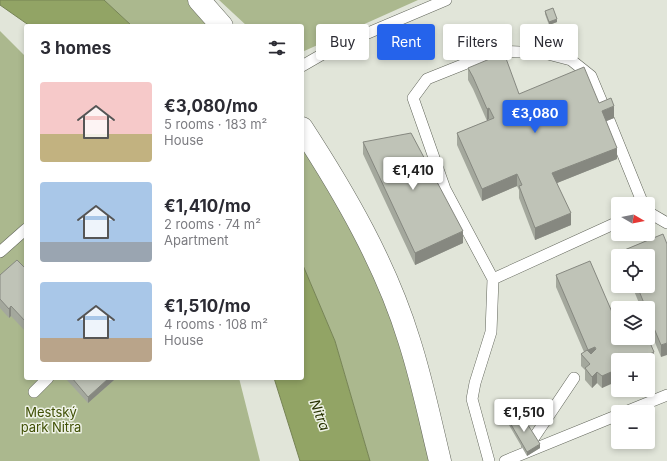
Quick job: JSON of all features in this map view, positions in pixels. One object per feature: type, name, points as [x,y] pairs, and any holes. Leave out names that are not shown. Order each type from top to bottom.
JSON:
[{"type":"street","points":[[199,0],[220,24]]},
{"type":"street","points":[[304,131],[356,218],[395,302],[417,365],[440,461]]},
{"type":"lane","points":[[304,65],[334,47],[446,0]]},
{"type":"lane","points":[[489,461],[472,399],[475,383],[491,332],[493,279],[445,189],[413,98],[427,79],[497,51],[544,53],[571,60],[591,76],[640,197]]},
{"type":"lane","points":[[655,216],[667,223]]},
{"type":"lane","points":[[493,279],[611,225]]},
{"type":"lane","points":[[0,252],[24,231]]},
{"type":"lane","points":[[523,454],[574,378]]},
{"type":"lane","points":[[34,392],[46,380]]},
{"type":"lane","points":[[642,405],[667,395]]},
{"type":"lane","points":[[505,461],[611,418]]},
{"type":"green space","points":[[104,0],[188,0],[209,24],[130,24]]},
{"type":"green space","points":[[219,0],[418,0],[364,24],[316,24],[316,46],[304,51],[304,24],[245,24]]},
{"type":"green space","name":"Mestský park Nitra","points":[[0,31],[24,55],[24,380],[240,380],[260,461],[0,461]]},
{"type":"green space","points":[[304,147],[346,220],[381,290],[399,337],[430,461],[370,461],[335,341],[304,268]]},
{"type":"water","points":[[0,0],[104,0],[130,24],[27,24],[0,5]]},
{"type":"water","name":"Nitra","points":[[304,268],[335,341],[370,461],[300,461],[275,380],[304,380]]},
{"type":"building","points":[[553,8],[557,19],[549,22],[545,11]]},
{"type":"building","points":[[487,60],[507,60],[519,94],[584,67],[599,103],[611,98],[614,106],[602,111],[617,148],[552,173],[571,213],[535,228],[519,186],[522,185],[517,174],[482,189],[457,133],[494,118],[489,108],[487,109],[468,68]]},
{"type":"building","points":[[411,133],[463,231],[415,253],[363,142]]},
{"type":"building","points":[[663,234],[667,244],[667,343],[661,345],[655,331],[655,301],[643,301],[640,293],[655,293],[655,249],[627,249],[646,241],[655,241],[655,237]]},
{"type":"building","points":[[17,260],[24,267],[24,320],[11,306],[9,309],[0,299],[0,275]]},
{"type":"building","points":[[590,261],[611,310],[611,345],[651,345],[654,352],[611,353],[611,372],[602,376],[597,372],[592,377],[585,368],[590,364],[581,354],[587,350],[591,354],[596,349],[595,347],[588,350],[556,275]]},
{"type":"building","points":[[74,380],[107,380],[88,397]]},
{"type":"building","points":[[521,414],[540,444],[527,452],[509,421]]}]
